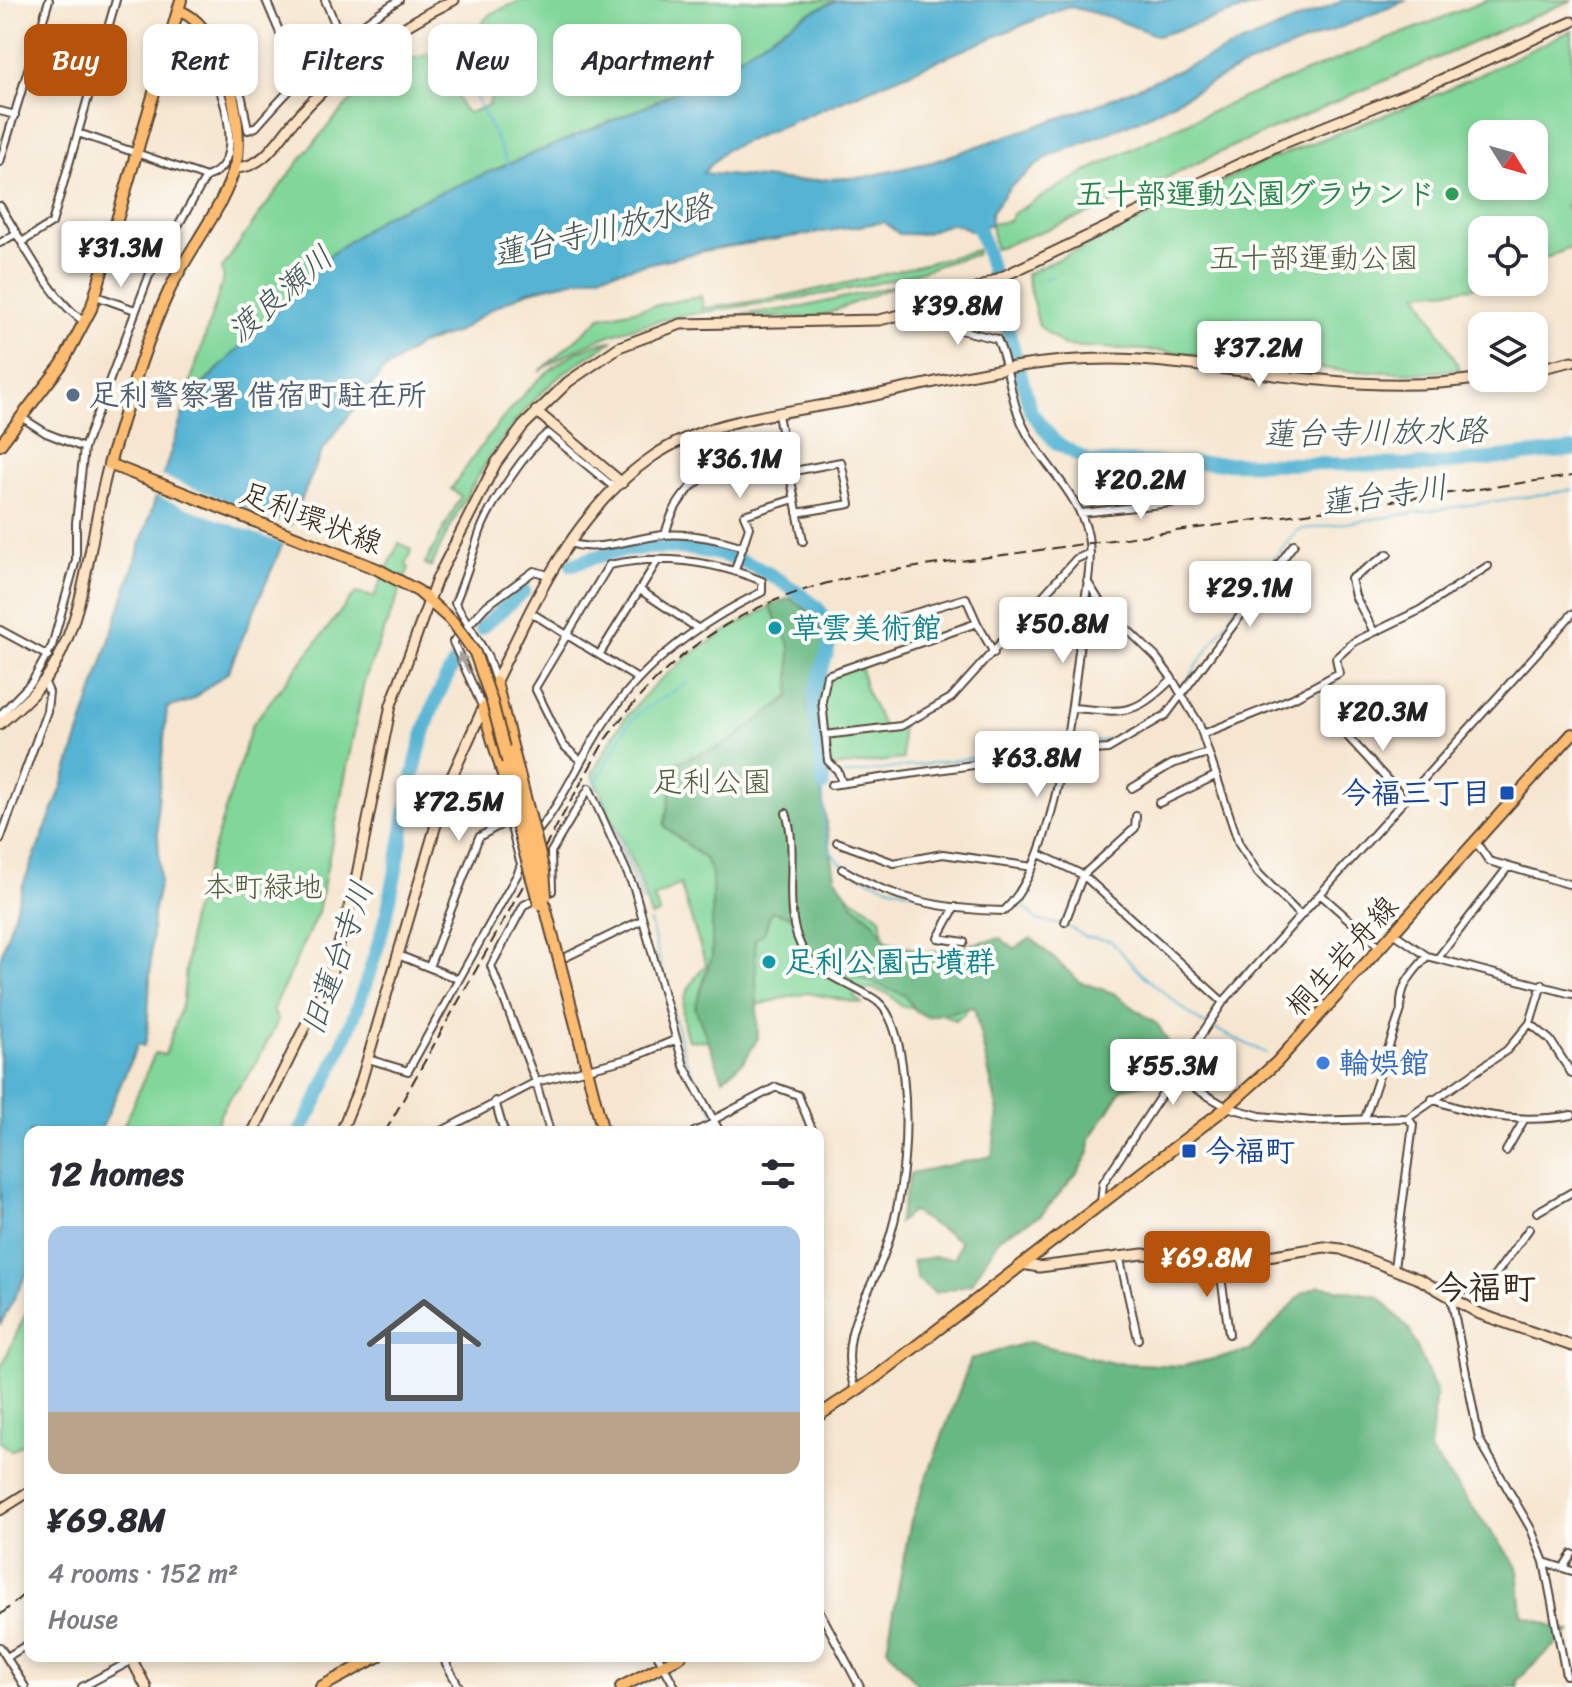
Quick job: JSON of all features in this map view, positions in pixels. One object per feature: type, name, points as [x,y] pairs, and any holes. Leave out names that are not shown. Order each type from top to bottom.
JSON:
[{"type":"main road","points":[[0,445],[62,364],[96,296],[180,6],[200,24]]},
{"type":"main road","points":[[109,464],[150,334],[170,289],[234,168],[237,119],[231,96]]},
{"type":"main road","name":"足利環状線","points":[[109,464],[377,569],[418,591],[453,622],[475,653],[486,682],[602,1126]]},
{"type":"main road","points":[[496,682],[544,871],[546,910]]},
{"type":"main road","points":[[483,708],[532,888],[546,910]]},
{"type":"main road","name":"桐生岩舟線","points":[[824,1412],[856,1392],[1227,1107],[1297,1043],[1572,734]]},
{"type":"main road","points":[[326,1686],[368,1662]]},
{"type":"main road","points":[[621,1687],[659,1662]]},
{"type":"street","points":[[0,162],[49,0]]},
{"type":"street","points":[[266,0],[276,24]]},
{"type":"street","points":[[325,0],[335,24]]},
{"type":"street","points":[[365,24],[399,0]]},
{"type":"street","points":[[234,168],[258,164],[302,111],[352,65],[411,23],[454,0]]},
{"type":"street","points":[[22,242],[52,223],[114,1]]},
{"type":"street","points":[[256,1126],[331,974],[355,885],[391,705],[428,599],[483,485],[536,411],[568,382],[619,347],[667,328],[696,323],[879,320],[943,305],[1279,145],[1436,82],[1572,22]]},
{"type":"street","points":[[0,715],[32,682],[48,656],[76,560],[76,523],[84,448],[110,388],[135,310],[162,250],[206,177],[217,171],[229,146],[222,96]]},
{"type":"street","points":[[241,96],[248,130],[256,127],[283,96]]},
{"type":"street","points":[[0,111],[15,115]]},
{"type":"street","points":[[78,133],[206,177]]},
{"type":"street","points":[[0,206],[74,314],[85,322]]},
{"type":"street","points":[[0,243],[17,233]]},
{"type":"street","points":[[96,296],[135,310]]},
{"type":"street","points":[[842,869],[873,888],[911,902],[1004,911],[1021,896],[1039,854],[1073,708],[1090,553],[1081,513],[1029,440],[997,339],[956,329],[943,305]]},
{"type":"street","points":[[343,1126],[368,1059],[447,787],[483,708],[548,575],[569,542],[619,486],[650,458],[690,436],[1031,364],[1137,360],[1384,384],[1468,379]]},
{"type":"street","points":[[1548,367],[1572,361]]},
{"type":"street","points":[[536,411],[619,486]]},
{"type":"street","points":[[778,415],[803,541]]},
{"type":"street","points":[[21,417],[46,433],[84,448]]},
{"type":"street","points":[[496,682],[487,655],[455,603],[474,559],[482,527],[545,435],[552,435],[619,486]]},
{"type":"street","points":[[665,535],[673,506],[708,471],[784,447]]},
{"type":"street","points":[[789,472],[841,462],[850,504],[797,513]]},
{"type":"street","points":[[0,724],[44,681],[66,638],[109,464]]},
{"type":"street","points":[[736,567],[749,527],[744,515],[794,499]]},
{"type":"street","points":[[1081,513],[1197,500]]},
{"type":"street","points":[[569,542],[587,546],[665,535],[716,539],[743,549]]},
{"type":"street","points":[[831,785],[1065,752],[1108,749],[1166,715],[1294,544]]},
{"type":"street","points":[[825,735],[901,726],[951,698],[1076,559],[1090,553]]},
{"type":"street","points":[[1374,632],[1355,596],[1351,579],[1388,554]]},
{"type":"street","points":[[599,655],[658,560]]},
{"type":"street","points":[[368,1059],[408,1071],[518,873],[520,861],[534,836],[551,818],[605,721],[638,679],[697,628],[762,592],[762,581],[736,567],[658,560],[609,565],[565,633],[535,688],[563,745],[581,761]]},
{"type":"street","points":[[1203,734],[1315,687],[1339,673],[1336,658],[1354,642],[1420,610],[1488,566]]},
{"type":"street","points":[[483,708],[453,642],[469,623],[524,576],[538,570],[548,575]]},
{"type":"street","points":[[1087,581],[1102,605],[1156,657],[1172,679],[1203,734],[1239,844],[1258,873],[1300,915]]},
{"type":"street","points":[[640,590],[697,628]]},
{"type":"street","points":[[892,620],[966,598],[994,653]]},
{"type":"street","points":[[530,612],[638,679]]},
{"type":"street","points":[[1101,1204],[1103,1183],[1223,1002],[1572,614]]},
{"type":"street","points":[[842,783],[838,771],[828,761],[822,701],[827,675],[977,623]]},
{"type":"street","points":[[0,630],[48,656]]},
{"type":"street","points":[[1073,708],[1131,711],[1150,700],[1172,679]]},
{"type":"street","points":[[0,840],[47,711],[49,692],[44,681]]},
{"type":"street","points":[[1340,728],[1405,799]]},
{"type":"street","points":[[1132,788],[1172,764],[1208,753]]},
{"type":"street","points":[[1159,803],[1215,776]]},
{"type":"street","points":[[548,1126],[536,1082],[491,966],[524,905],[552,891],[551,852],[589,788],[624,860],[684,1066],[718,1126]]},
{"type":"street","points":[[786,813],[794,835],[792,921],[806,955],[820,968],[879,1002],[888,1013],[897,1040],[903,1081],[904,1161],[891,1232],[877,1271],[855,1316],[847,1348],[856,1392]]},
{"type":"street","points":[[1065,922],[1083,875],[1135,828],[1136,816]]},
{"type":"street","points":[[429,967],[479,837],[509,820],[520,861]]},
{"type":"street","points":[[837,842],[894,863],[943,854],[1033,867]]},
{"type":"street","points":[[1476,842],[1489,861],[1572,885]]},
{"type":"street","points":[[1039,854],[1083,875],[1223,1002]]},
{"type":"street","points":[[1438,958],[1491,884],[1508,867]]},
{"type":"street","points":[[1320,894],[1382,948]]},
{"type":"street","points":[[955,907],[938,938],[964,942]]},
{"type":"street","points":[[566,957],[642,920]]},
{"type":"street","points":[[1395,934],[1427,956],[1572,994]]},
{"type":"street","points":[[398,955],[458,979]]},
{"type":"street","points":[[1365,1118],[1401,1010],[1399,994],[1404,983],[1427,956]]},
{"type":"street","points":[[1175,1077],[1227,1107],[1260,1116],[1312,1121],[1408,1118],[1507,1050],[1530,1023],[1542,984]]},
{"type":"street","points":[[1530,1023],[1550,1040],[1572,1074]]},
{"type":"street","points":[[451,1126],[536,1082],[588,1070],[675,1040]]},
{"type":"street","points":[[704,1126],[776,1087],[798,1095],[811,1126]]},
{"type":"street","points":[[1432,1099],[1466,1112],[1524,1120],[1572,1115]]},
{"type":"street","points":[[495,1101],[502,1126]]},
{"type":"street","points":[[1394,1268],[1413,1125],[1408,1118]]},
{"type":"street","points":[[1506,1151],[1524,1120]]},
{"type":"street","points":[[1537,1212],[1572,1192]]},
{"type":"street","points":[[1451,1297],[1460,1289],[1482,1293],[1529,1229]]},
{"type":"street","points":[[1022,1264],[1039,1267],[1119,1255],[1219,1262],[1324,1247],[1394,1268],[1480,1314],[1572,1346]]},
{"type":"street","points":[[1119,1255],[1138,1339]]},
{"type":"street","points":[[1219,1262],[1229,1334]]},
{"type":"street","points":[[1451,1297],[1479,1439],[1531,1529],[1544,1562],[1566,1675]]},
{"type":"street","points":[[0,1510],[24,1495]]},
{"type":"street","points":[[1563,1568],[1572,1554]]},
{"type":"street","points":[[1544,1562],[1572,1571]]},
{"type":"street","points":[[824,1619],[860,1687]]},
{"type":"street","points":[[0,1647],[25,1687]]},
{"type":"street","points":[[7,1657],[24,1647]]},
{"type":"street","points":[[82,1687],[125,1662]]},
{"type":"street","points":[[136,1662],[146,1687]]},
{"type":"street","points":[[445,1662],[459,1687]]},
{"type":"street","points":[[662,1662],[675,1687]]},
{"type":"green space","points":[[522,0],[837,0],[803,16],[741,55],[741,24],[553,24],[553,96],[667,96],[384,216],[330,255],[288,302],[184,402],[224,277],[221,270],[302,158],[356,96],[412,96],[412,58],[428,54],[428,96],[457,96],[463,109],[469,113],[489,105],[491,96],[537,96],[537,24],[481,24],[490,14]]},
{"type":"green space","points":[[1487,0],[1572,0],[1233,146],[1101,209],[995,249],[991,224],[1009,221],[1014,213],[1128,151],[1246,97]]},
{"type":"green space","name":"五十部運動公園","points":[[1572,30],[1572,202],[1565,206],[1572,221],[1572,247],[1548,257],[1548,216],[1468,216],[1468,288],[1418,293],[1460,369],[1424,373],[1347,371],[1163,351],[1064,346],[1039,326],[1026,274],[1261,163],[1441,93]]},
{"type":"green space","points":[[977,250],[976,255],[874,284],[643,325],[606,336],[571,352],[539,372],[601,317],[701,296],[703,308],[807,292]]},
{"type":"green space","points":[[897,285],[819,317],[739,317],[803,307]]},
{"type":"green space","points":[[613,341],[559,377],[515,423],[468,493],[431,567],[425,564],[461,496],[451,489],[520,398],[564,360],[588,347]]},
{"type":"green space","name":"本町緑地","points":[[399,543],[412,550],[406,565],[409,568],[364,682],[318,912],[273,1010],[278,1021],[251,1070],[223,1109],[217,1126],[124,1126],[155,1053],[165,1055],[183,1001],[190,922],[252,725],[352,597],[356,593],[374,597]]},
{"type":"green space","name":"足利公園","points":[[790,598],[815,617],[823,636],[820,658],[810,686],[860,664],[866,691],[884,728],[901,726],[903,759],[817,769],[822,832],[810,857],[842,891],[881,917],[885,946],[926,955],[997,943],[964,1014],[955,1020],[934,1010],[901,1006],[889,994],[870,988],[853,996],[863,1004],[808,993],[747,1008],[709,1041],[688,1040],[683,1018],[684,1000],[706,965],[680,884],[654,898],[660,913],[651,917],[639,878],[592,774],[622,723],[662,678],[701,647]]},
{"type":"green space","points":[[790,598],[818,619],[825,645],[807,705],[835,876],[852,903],[874,922],[887,941],[927,953],[1000,938],[1014,949],[1031,938],[1080,982],[1113,993],[1158,1025],[1176,1055],[1161,1081],[1123,1088],[1090,1139],[1089,1153],[1078,1172],[1041,1215],[1000,1237],[971,1284],[935,1293],[917,1279],[912,1261],[933,1257],[955,1258],[960,1241],[912,1212],[898,1223],[911,1173],[992,1156],[998,1112],[974,1007],[927,1017],[916,1011],[904,995],[833,967],[807,944],[792,917],[771,911],[765,932],[755,940],[758,1038],[745,1060],[723,1079],[695,1008],[712,955],[712,875],[705,859],[664,826],[677,762],[726,744],[790,696],[790,646],[769,605]]},
{"type":"green space","points":[[1319,1286],[1378,1296],[1409,1329],[1436,1391],[1430,1451],[1518,1567],[1522,1615],[1570,1632],[1517,1680],[1518,1687],[920,1687],[887,1648],[911,1520],[971,1359],[1029,1342],[1113,1363],[1182,1366],[1249,1351],[1303,1293]]},
{"type":"green space","points":[[24,1317],[24,1443],[11,1451],[0,1441],[0,1370]]},
{"type":"water","name":"渡良瀬川","points":[[837,0],[1274,0],[1158,36],[1109,17],[1068,6],[725,150],[703,173],[795,181],[865,177],[932,162],[1094,106],[1344,0],[1407,0],[1234,71],[1139,120],[1046,158],[1010,187],[991,213],[991,224],[970,231],[948,224],[926,233],[899,234],[884,222],[708,250],[529,291],[493,308],[457,332],[419,345],[382,372],[322,451],[228,672],[190,701],[167,708],[157,812],[160,881],[153,913],[147,1038],[144,1046],[138,1044],[103,1126],[24,1126],[24,1279],[0,1325],[0,959],[23,885],[62,787],[187,401],[330,255],[384,216],[667,96],[741,96],[741,55],[803,16]]},
{"type":"pier","points":[[157,474],[294,527],[286,545],[151,494]]},
{"type":"waterway","points":[[475,96],[508,164]]},
{"type":"waterway","name":"蓮台寺川放水路","points":[[972,211],[984,244]]},
{"type":"waterway","name":"蓮台寺川放水路","points":[[986,250],[1031,412],[1055,442],[1090,462],[1432,465],[1572,450]]},
{"type":"waterway","points":[[1045,279],[1053,276]]},
{"type":"waterway","points":[[998,294],[1007,290]]},
{"type":"waterway","name":"蓮台寺川","points":[[1181,689],[1252,585],[1298,530],[1572,490]]},
{"type":"waterway","name":"旧蓮台寺川","points":[[572,565],[630,550],[689,549],[746,563],[773,576],[815,606],[825,618],[830,640],[816,685],[814,705],[823,785]]},
{"type":"waterway","name":"旧蓮台寺川","points":[[481,628],[524,591]]},
{"type":"waterway","name":"旧蓮台寺川","points":[[303,1126],[350,1026],[370,971],[386,916],[418,754],[439,692],[455,663]]},
{"type":"waterway","points":[[596,788],[595,783],[628,724],[640,712],[690,681]]},
{"type":"waterway","name":"蓮台寺川","points":[[1068,746],[1100,741],[1128,732],[1154,716],[1177,694]]},
{"type":"waterway","name":"蓮台寺川","points":[[842,775],[1062,746]]},
{"type":"waterway","name":"蓮台寺川","points":[[823,777],[836,776]]},
{"type":"waterway","name":"旧蓮台寺川","points":[[823,785],[826,837],[832,853],[844,866],[862,876],[908,891],[996,908],[1004,906]]},
{"type":"waterway","points":[[601,799],[643,901]]},
{"type":"waterway","name":"旧蓮台寺川","points":[[1013,903],[1023,905],[1037,920],[1067,926],[1086,937],[1111,941],[1139,972],[1200,1022],[1266,1053]]},
{"type":"waterway","points":[[650,922],[685,1059],[722,1126]]},
{"type":"waterway","points":[[637,1687],[685,1662]]},
{"type":"railway","points":[[388,1126],[605,740],[660,676],[690,650],[755,609],[831,582],[874,573],[1572,476]]},
{"type":"railway","points":[[0,1615],[24,1594]]},
{"type":"place","name":"五十部運動公園グラウンド","points":[[1452,194]]},
{"type":"place","name":"足利警察署 借宿町駐在所","points":[[73,395]]},
{"type":"place","name":"草雲美術館","points":[[775,628]]},
{"type":"place","name":"今福三丁目","points":[[1507,793]]},
{"type":"place","name":"足利公園古墳群","points":[[769,962]]},
{"type":"place","name":"輪娯館","points":[[1323,1063]]},
{"type":"place","name":"今福町","points":[[1189,1151]]},
{"type":"district","name":"今福町","points":[[1485,1287]]}]
